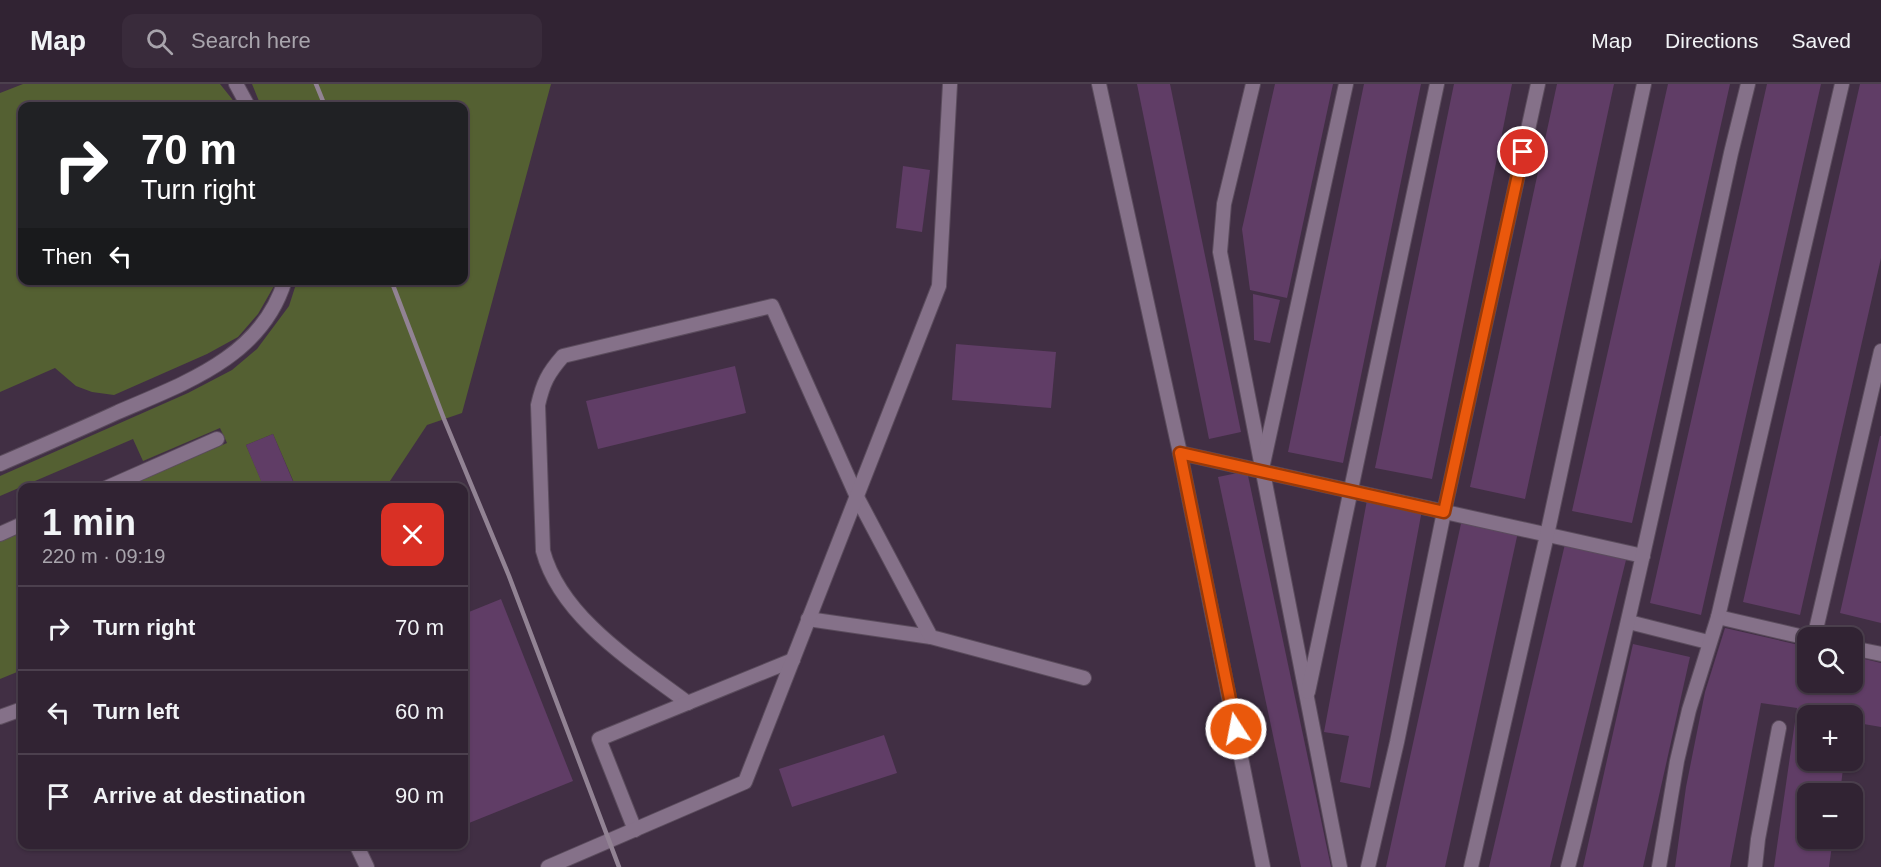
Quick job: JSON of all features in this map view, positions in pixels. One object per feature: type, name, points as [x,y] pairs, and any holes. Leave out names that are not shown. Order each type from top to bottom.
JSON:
[{"type":"lane","points":[[236,84],[246,102]]},
{"type":"lane","points":[[548,867],[746,783],[939,286],[950,84]]},
{"type":"lane","points":[[1099,84],[1180,453],[1263,867]]},
{"type":"lane","points":[[1253,84],[1224,204],[1220,252],[1340,867]]},
{"type":"lane","points":[[1262,472],[1346,84]]},
{"type":"lane","points":[[1307,700],[1437,84]]},
{"type":"lane","points":[[1368,867],[1397,742],[1444,512],[1538,84]]},
{"type":"lane","points":[[1471,867],[1547,535],[1644,84]]},
{"type":"lane","points":[[1568,867],[1629,622],[1748,84]]},
{"type":"lane","points":[[1659,867],[1689,710],[1708,642],[1718,617],[1842,84]]},
{"type":"lane","points":[[0,464],[184,384],[220,363],[242,347],[262,326],[277,304],[283,285]]},
{"type":"lane","points":[[688,703],[610,645],[581,616],[547,568],[543,551],[538,405],[549,372],[563,356],[772,306],[857,497],[931,637]]},
{"type":"lane","points":[[1817,627],[1881,351]]},
{"type":"lane","points":[[117,483],[217,439]]},
{"type":"lane","points":[[1180,453],[1642,556]]},
{"type":"lane","points":[[0,534],[18,526]]},
{"type":"lane","points":[[1718,617],[1797,635]]},
{"type":"lane","points":[[808,619],[931,637],[1084,678]]},
{"type":"lane","points":[[1629,622],[1708,642]]},
{"type":"lane","points":[[1863,650],[1881,654]]},
{"type":"lane","points":[[635,830],[599,739],[793,660]]},
{"type":"lane","points":[[0,717],[18,710]]},
{"type":"lane","points":[[1755,867],[1758,839],[1779,728]]},
{"type":"lane","points":[[358,849],[367,867]]},
{"type":"green space","points":[[23,84],[220,84],[234,102],[18,102],[18,285],[274,285],[258,314],[238,337],[207,354],[114,395],[92,392],[76,386],[55,368],[0,392],[0,93]]},
{"type":"green space","points":[[252,84],[551,84],[462,413],[427,425],[389,483],[294,483],[273,434],[246,445],[262,483],[134,483],[227,443],[220,428],[143,461],[133,439],[30,483],[18,483],[18,488],[0,496],[0,476],[188,393],[232,370],[257,349],[289,306],[296,285],[468,285],[468,102],[259,102]]},
{"type":"green space","points":[[18,534],[18,672],[0,679],[0,541]]},
{"type":"building","points":[[1137,84],[1170,84],[1241,432],[1209,439]]},
{"type":"building","points":[[1275,84],[1333,84],[1287,298],[1250,290],[1242,229]]},
{"type":"building","points":[[1364,84],[1421,84],[1343,463],[1288,452]]},
{"type":"building","points":[[1454,84],[1512,84],[1432,479],[1375,468]]},
{"type":"building","points":[[1557,84],[1614,84],[1525,499],[1470,487]]},
{"type":"building","points":[[1668,84],[1730,84],[1632,523],[1572,511]]},
{"type":"building","points":[[1767,84],[1821,84],[1701,615],[1650,603]]},
{"type":"building","points":[[1860,84],[1881,84],[1881,258],[1800,615],[1743,602]]},
{"type":"building","points":[[903,166],[930,170],[922,232],[896,228]]},
{"type":"building","points":[[1253,294],[1280,300],[1270,343],[1254,340]]},
{"type":"building","points":[[956,344],[1056,352],[1051,408],[952,400]]},
{"type":"building","points":[[735,366],[746,413],[598,449],[586,401]]},
{"type":"building","points":[[273,434],[294,483],[262,483],[246,445]]},
{"type":"building","points":[[1881,436],[1881,623],[1840,613]]},
{"type":"building","points":[[1247,471],[1331,867],[1301,867],[1218,477]]},
{"type":"building","points":[[1367,500],[1422,510],[1370,788],[1340,782],[1349,736],[1324,732]]},
{"type":"building","points":[[1462,519],[1518,532],[1445,867],[1386,867]]},
{"type":"building","points":[[1565,544],[1626,560],[1550,867],[1489,867]]},
{"type":"building","points":[[501,599],[573,781],[468,823],[468,612]]},
{"type":"building","points":[[1725,628],[1797,644],[1797,693],[1863,693],[1863,659],[1881,663],[1881,727],[1863,724],[1863,705],[1797,705],[1797,708],[1761,703],[1730,867],[1675,867],[1686,787],[1705,692]]},
{"type":"building","points":[[1633,644],[1690,657],[1643,867],[1583,867]]},
{"type":"building","points":[[1797,708],[1797,771],[1843,771],[1841,783],[1797,783],[1797,849],[1831,849],[1829,867],[1774,867]]},
{"type":"building","points":[[884,735],[897,773],[792,807],[779,769]]},
{"type":"railway","points":[[316,84],[323,102]]},
{"type":"railway","points":[[393,285],[444,419],[509,576],[619,867]]},
{"type":"route","points":[[1236,729],[1180,453],[1444,512],[1523,152]]}]
